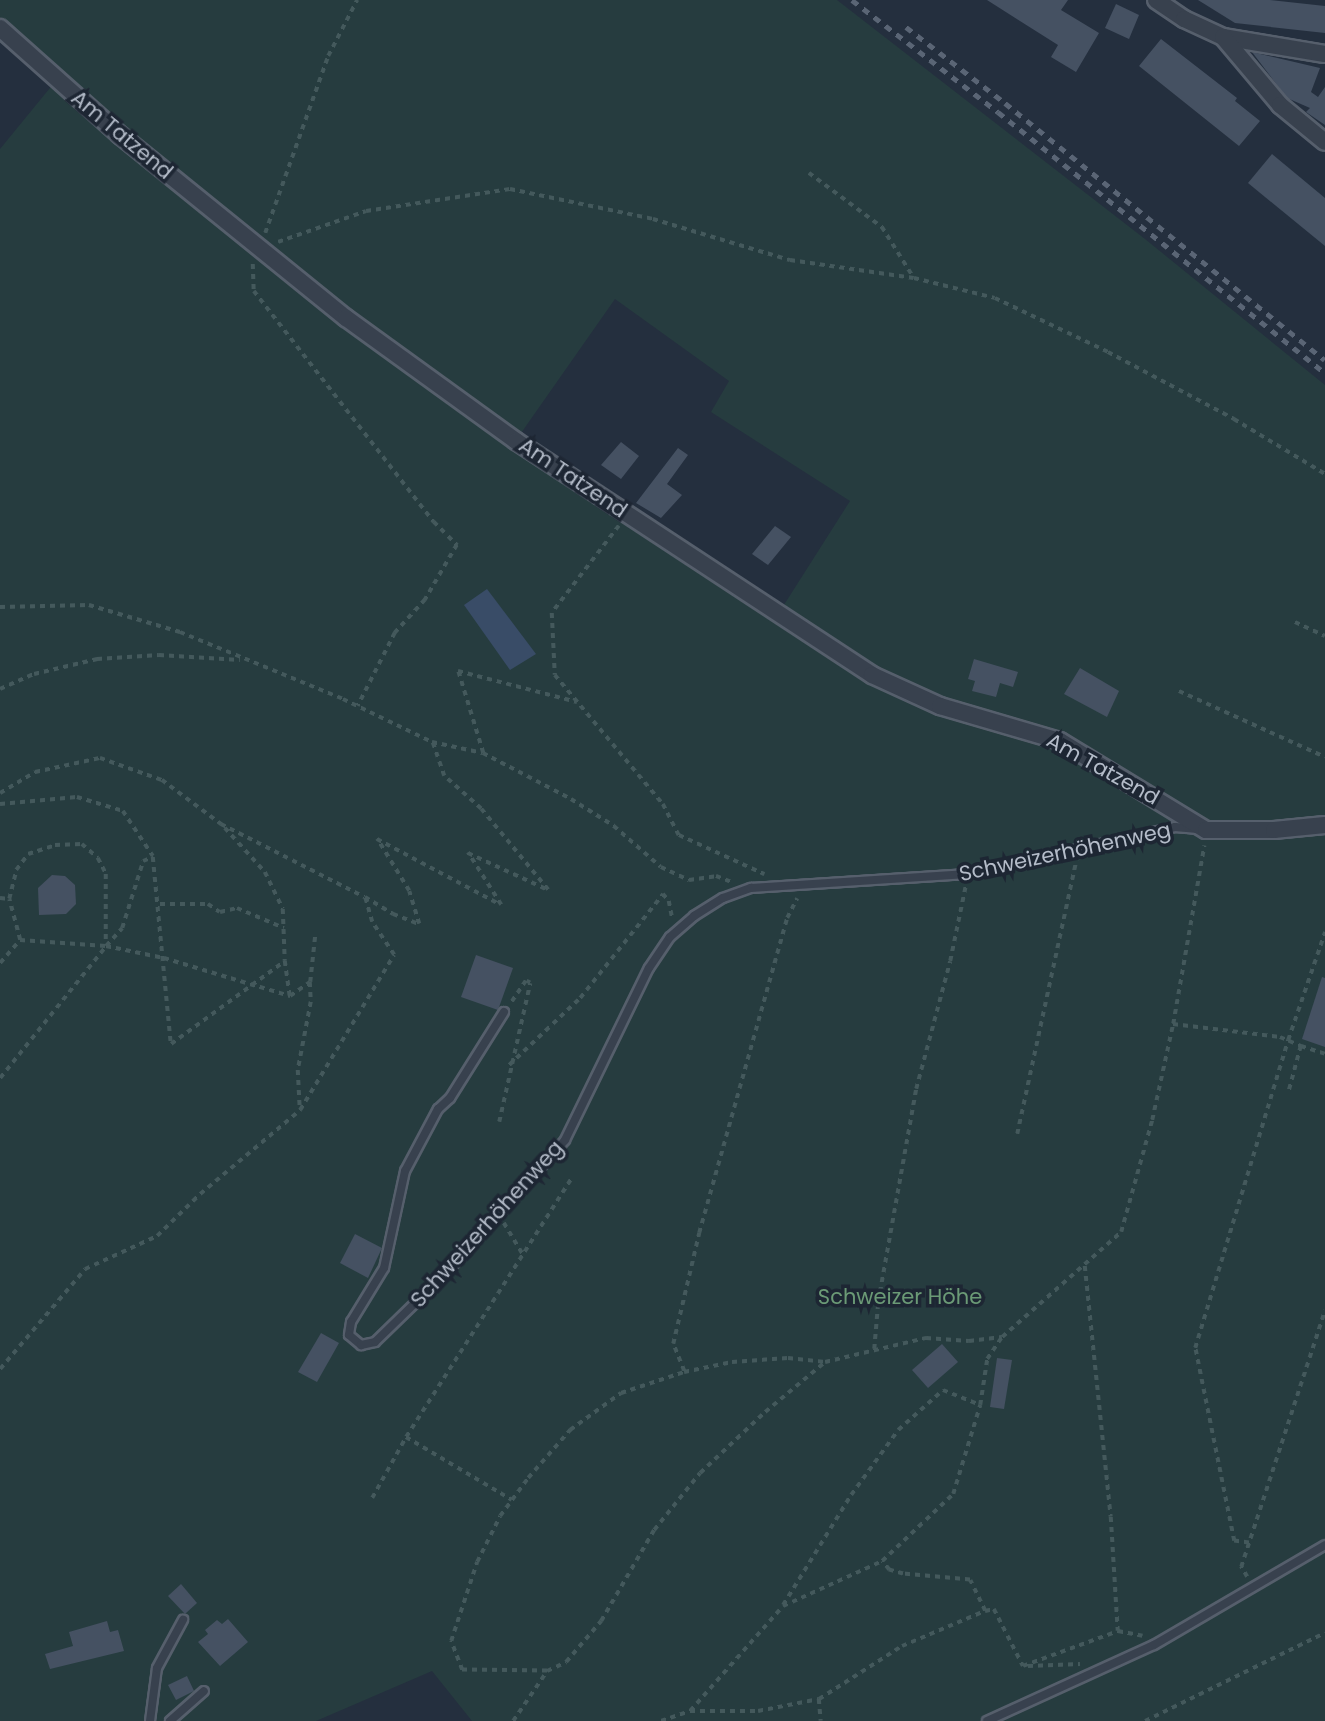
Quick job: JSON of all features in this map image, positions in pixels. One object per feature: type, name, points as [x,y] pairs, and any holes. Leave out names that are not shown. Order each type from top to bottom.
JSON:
[{"type":"street","points":[[1156,0],[1184,19],[1223,37],[1325,54]]},
{"type":"street","name":"Am Tatzend","points":[[0,28],[120,135],[346,318],[516,441],[627,515],[872,675],[940,706],[1060,741],[1206,830]]},
{"type":"street","points":[[1223,37],[1280,105],[1325,142]]},
{"type":"street","name":"Schweizerhöhenweg","points":[[1206,830],[1274,830],[1325,825]]},
{"type":"lane","name":"Schweizerhöhenweg","points":[[504,1012],[450,1098],[438,1110],[405,1171],[384,1268],[351,1322],[349,1335],[361,1345],[375,1342],[500,1215],[565,1140],[649,968],[670,937],[694,916],[723,898],[751,888],[968,874],[1175,827],[1206,830]]},
{"type":"lane","points":[[987,1721],[1154,1645],[1324,1548]]},
{"type":"lane","points":[[149,1721],[157,1668],[183,1620]]},
{"type":"lane","points":[[170,1721],[204,1691]]},
{"type":"path","points":[[357,0],[328,56],[252,267],[254,291],[433,522],[457,545],[425,600],[395,633],[358,706]]},
{"type":"path","points":[[809,173],[882,227],[914,278]]},
{"type":"path","points":[[259,248],[366,211],[510,190],[653,219],[790,260],[914,278],[995,298],[1108,352],[1234,419],[1325,474]]},
{"type":"path","points":[[0,607],[89,604],[180,632],[358,706],[432,742],[483,753],[571,799],[614,826],[661,867],[689,880],[716,876],[751,888],[764,875],[679,835],[663,804],[555,675],[552,613],[627,515]]},
{"type":"path","points":[[1295,622],[1325,636]]},
{"type":"path","points":[[0,689],[34,674],[97,659],[159,655],[245,661]]},
{"type":"path","points":[[483,753],[458,671],[578,702]]},
{"type":"path","points":[[1179,691],[1325,757]]},
{"type":"path","points":[[0,793],[35,772],[100,758],[162,780],[221,824],[393,914],[419,924],[409,891],[377,839],[501,905],[468,853],[548,890],[481,809],[444,776],[432,742]]},
{"type":"path","points":[[0,804],[77,797],[123,811],[153,857],[171,1044],[285,961]]},
{"type":"path","points":[[221,824],[265,872],[283,909],[285,961],[290,996]]},
{"type":"path","points":[[783,1606],[882,1561],[953,1494],[980,1405],[987,1359],[1002,1338],[1086,1266],[1121,1232],[1152,1120],[1173,1024],[1206,830]]},
{"type":"path","points":[[20,940],[9,899],[16,870],[28,854],[55,845],[82,844],[98,858],[106,874],[106,946]]},
{"type":"path","points":[[1017,1134],[1078,851]]},
{"type":"path","points":[[0,1079],[122,928],[144,861],[153,857]]},
{"type":"path","points":[[874,1349],[878,1302],[916,1089],[950,961],[968,874]]},
{"type":"path","points":[[684,1372],[673,1344],[699,1233],[787,918],[803,884]]},
{"type":"path","points":[[509,1065],[580,998],[663,894],[669,901],[672,916],[670,937]]},
{"type":"path","points":[[0,1369],[86,1269],[157,1236],[200,1194],[300,1110],[394,955],[372,922],[365,897]]},
{"type":"path","points":[[0,898],[9,899]]},
{"type":"path","points":[[159,904],[208,904],[220,912],[237,908],[284,928]]},
{"type":"path","points":[[1249,1543],[1234,1541],[1195,1348],[1289,1040],[1325,932]]},
{"type":"path","points":[[300,1110],[298,1070],[312,1002],[310,982],[316,935]]},
{"type":"path","points":[[20,940],[106,946],[164,958],[290,996],[310,982]]},
{"type":"path","points":[[0,963],[20,940]]},
{"type":"path","points":[[499,1122],[505,1102],[509,1065],[530,983],[526,981],[504,1012]]},
{"type":"path","points":[[1173,1024],[1289,1040],[1325,1054]]},
{"type":"path","points":[[1289,1091],[1301,1046]]},
{"type":"path","points":[[372,1498],[406,1437],[572,1177]]},
{"type":"path","points":[[500,1215],[523,1255]]},
{"type":"path","points":[[1023,1666],[1118,1631],[1111,1517],[1086,1266]]},
{"type":"path","points":[[1248,1579],[1241,1567],[1325,1310]]},
{"type":"path","points":[[825,1362],[765,1412],[700,1472],[654,1530],[601,1621],[566,1662],[547,1671],[462,1670],[451,1641],[477,1562],[512,1500],[570,1430],[621,1393],[684,1372],[733,1362],[774,1359],[825,1362],[926,1338],[969,1341],[1002,1338]]},
{"type":"path","points":[[690,1711],[783,1606],[851,1495],[898,1430],[943,1390],[980,1405]]},
{"type":"path","points":[[406,1437],[512,1500]]},
{"type":"path","points":[[882,1561],[889,1570],[903,1574],[970,1580],[985,1611]]},
{"type":"path","points":[[661,1721],[690,1711],[758,1711],[819,1699],[902,1646],[994,1609],[1023,1666]]},
{"type":"path","points":[[1145,1721],[1325,1633]]},
{"type":"path","points":[[1023,1666],[1111,1664]]},
{"type":"path","points":[[513,1721],[547,1671]]},
{"type":"path","points":[[819,1699],[821,1721]]},
{"type":"green space","name":"Schweizer Höhe","points":[[0,0],[837,0],[1145,239],[1325,385],[1325,1721],[472,1721],[432,1671],[316,1721],[0,1721],[0,149],[54,83],[344,323],[774,618],[940,706],[944,699],[876,670],[782,608],[850,501],[711,412],[729,381],[615,299],[519,436],[353,316],[122,131],[0,21]]},
{"type":"water","points":[[487,589],[536,654],[510,670],[464,605]]},
{"type":"building","points":[[987,0],[1068,0],[1061,10],[1099,33],[1076,72],[1051,57],[1058,45]]},
{"type":"building","points":[[1198,0],[1270,0],[1325,6],[1325,33],[1235,23]]},
{"type":"building","points":[[1116,4],[1139,15],[1129,39],[1105,28]]},
{"type":"building","points":[[1161,39],[1237,98],[1235,101],[1260,121],[1239,146],[1139,66]]},
{"type":"building","points":[[1252,52],[1320,68],[1311,92],[1318,97],[1325,87],[1325,125],[1306,112],[1310,108],[1287,98]]},
{"type":"building","points":[[1272,154],[1325,198],[1325,246],[1248,183]]},
{"type":"building","points":[[621,442],[639,456],[621,479],[601,465]]},
{"type":"building","points":[[678,448],[688,455],[667,484],[682,495],[661,518],[636,503]]},
{"type":"building","points":[[775,526],[791,537],[768,565],[752,554]]},
{"type":"building","points":[[974,659],[1018,672],[1013,687],[1000,683],[996,697],[972,691],[975,681],[968,679]]},
{"type":"building","points":[[1080,668],[1119,691],[1107,717],[1064,694]]},
{"type":"building","points":[[52,875],[65,876],[75,885],[76,904],[66,914],[39,915],[38,888]]},
{"type":"building","points":[[476,955],[513,968],[498,1010],[461,997]]},
{"type":"building","points":[[1322,977],[1325,978],[1325,1047],[1302,1039]]},
{"type":"building","points":[[355,1234],[382,1248],[368,1278],[340,1263]]},
{"type":"building","points":[[321,1333],[339,1343],[317,1382],[298,1372]]},
{"type":"building","points":[[942,1344],[958,1362],[928,1388],[912,1370]]},
{"type":"building","points":[[997,1358],[1012,1360],[1004,1409],[990,1407]]},
{"type":"building","points":[[181,1584],[197,1603],[185,1614],[168,1596]]},
{"type":"building","points":[[228,1619],[248,1642],[220,1666],[198,1642],[208,1634],[205,1630],[217,1620],[222,1624]]},
{"type":"building","points":[[107,1621],[110,1632],[118,1630],[124,1651],[50,1669],[45,1654],[73,1646],[69,1632]]},
{"type":"building","points":[[187,1676],[194,1691],[176,1700],[168,1685]]},
{"type":"railway","points":[[852,0],[998,112],[1325,373]]},
{"type":"railway","points":[[906,27],[1325,360]]}]
